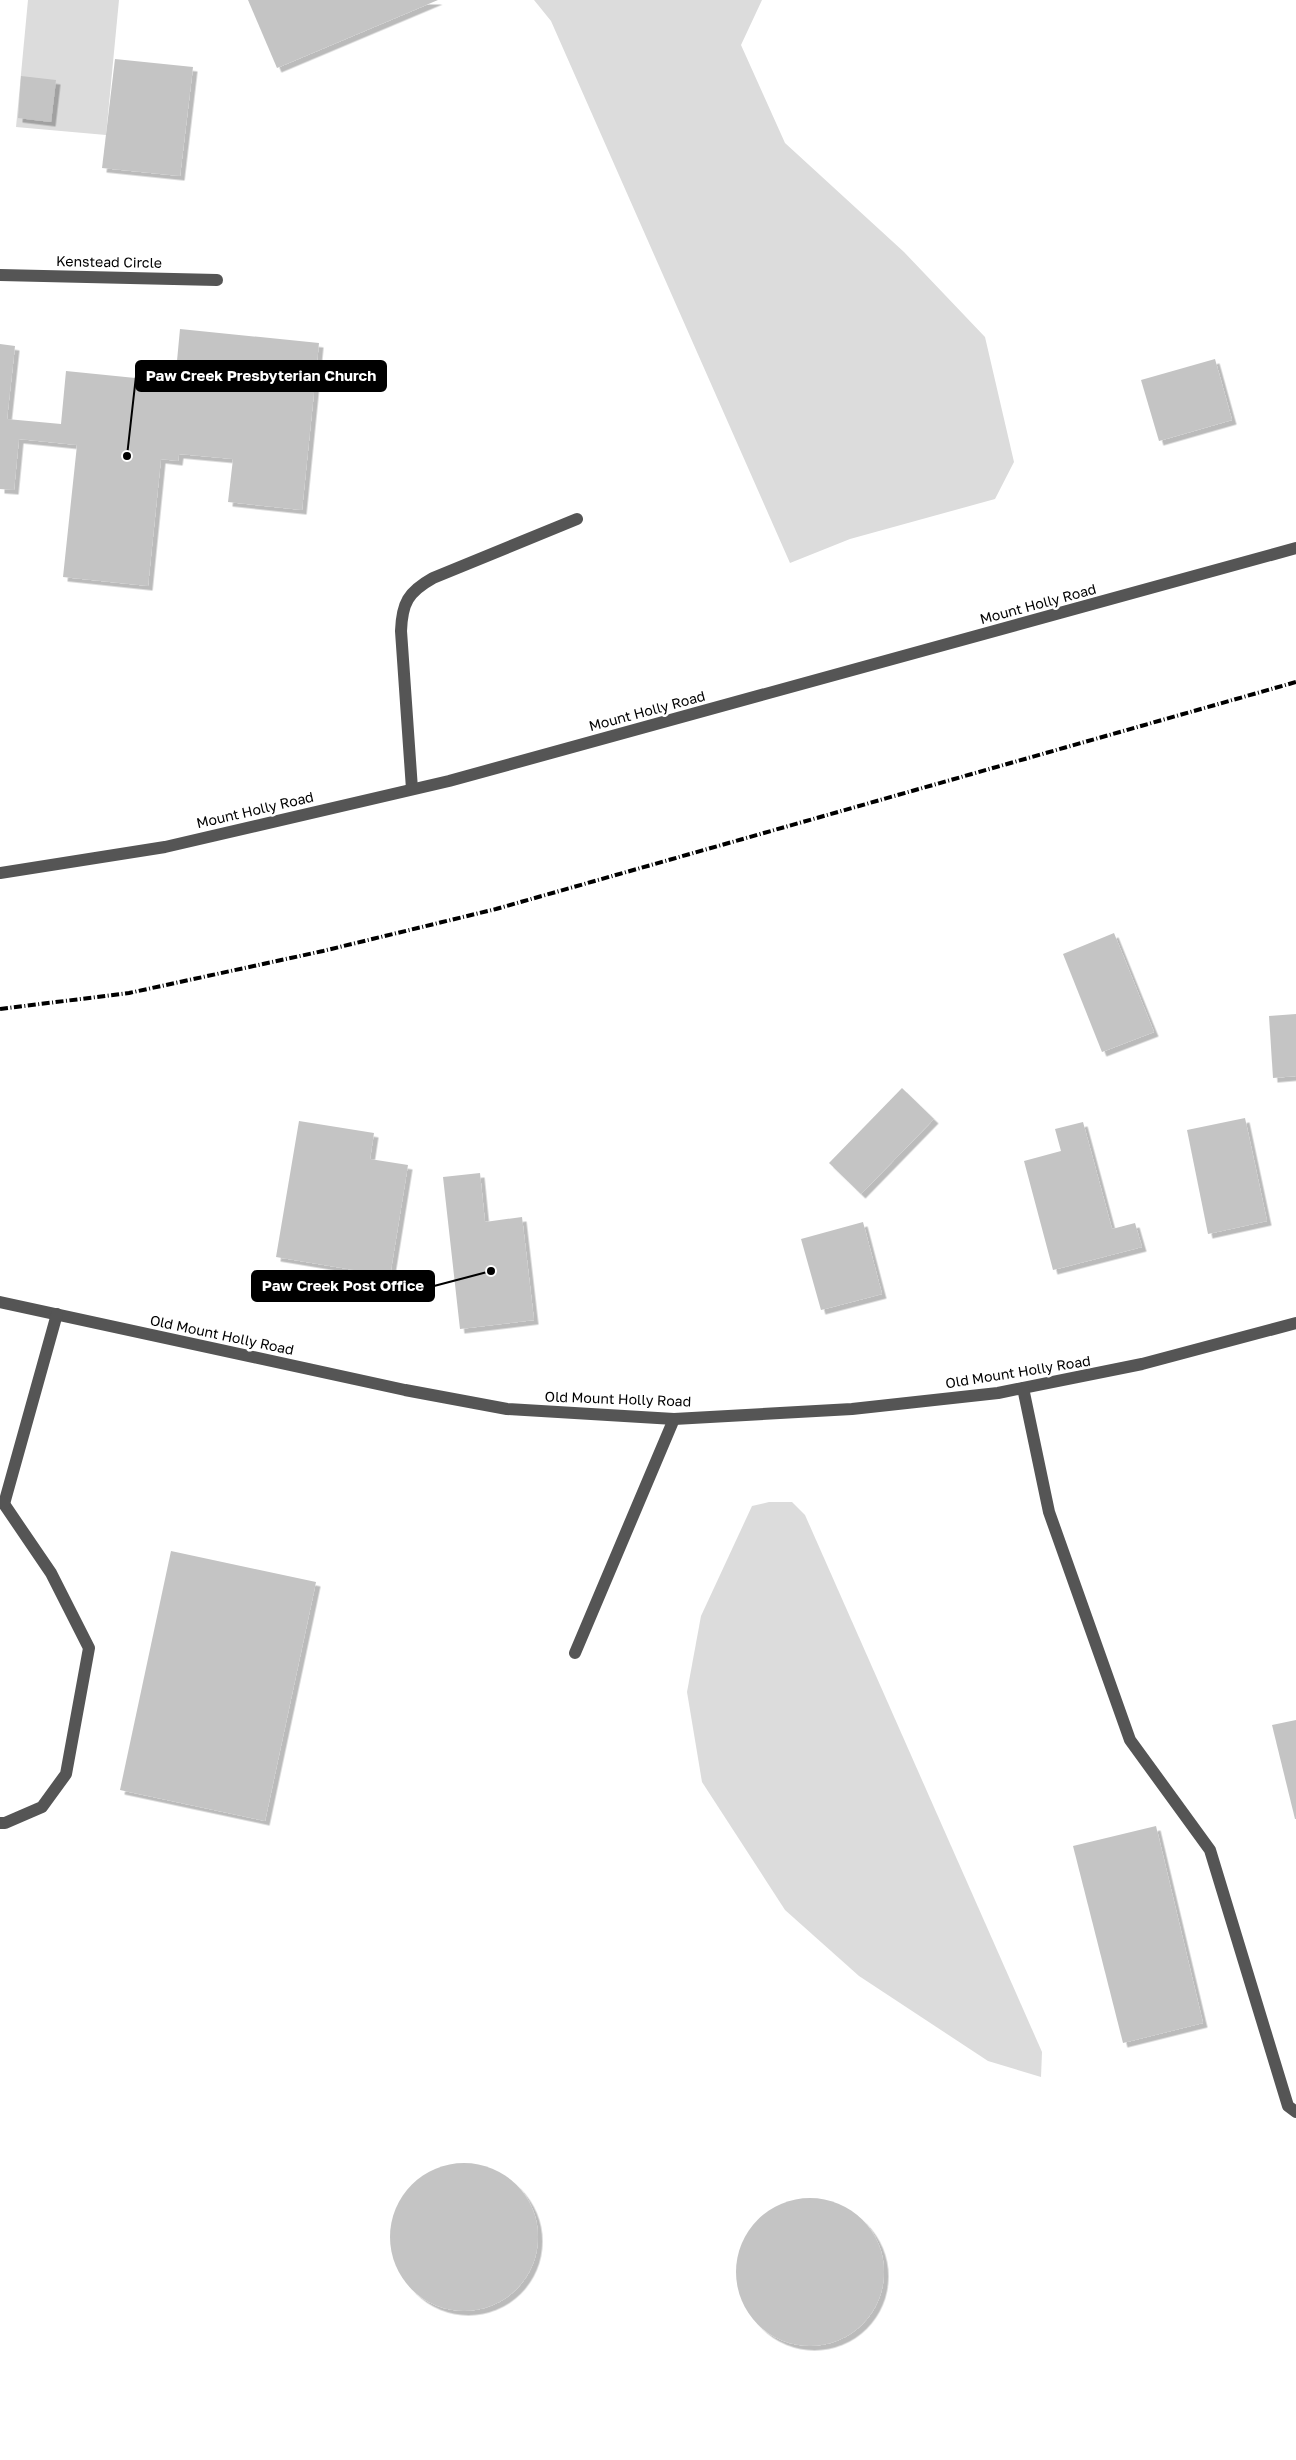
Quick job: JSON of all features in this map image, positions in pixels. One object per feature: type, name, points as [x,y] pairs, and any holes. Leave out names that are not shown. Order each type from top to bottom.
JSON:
[{"type":"street","name":"Kenstead Circle","points":[[0,275],[217,280]]},
{"type":"street","points":[[412,789],[402,631],[402,611],[408,598],[417,587],[432,578],[577,519]]},
{"type":"street","name":"Mount Holly Road","points":[[0,873],[166,847],[478,773],[1296,548]]},
{"type":"street","name":"Old Mount Holly Road","points":[[0,1302],[405,1390],[506,1409],[674,1419],[852,1409],[1023,1388],[1142,1364],[1296,1323]]},
{"type":"street","points":[[0,1823],[5,1823],[42,1807],[66,1774],[89,1648],[51,1573],[2,1503],[57,1314]]},
{"type":"street","points":[[1023,1388],[1049,1512],[1130,1740],[1210,1850],[1288,2106],[1296,2112]]},
{"type":"street","points":[[575,1653],[674,1419]]},
{"type":"shaded area","points":[[28,0],[119,0],[106,135],[16,127]]},
{"type":"shaded area","points":[[534,0],[762,0],[741,45],[785,143],[904,252],[985,337],[1014,462],[995,499],[850,539],[790,563],[551,21]]},
{"type":"shaded area","points":[[769,1502],[792,1502],[805,1515],[1042,2052],[1041,2077],[988,2061],[859,1976],[785,1910],[702,1782],[687,1692],[701,1616],[752,1506]]},
{"type":"building","points":[[248,0],[438,0],[277,68]]},
{"type":"building","points":[[115,59],[193,67],[180,176],[102,168]]},
{"type":"building","points":[[21,76],[56,80],[51,122],[18,118]]},
{"type":"building","points":[[180,329],[319,343],[302,510],[228,502],[233,459],[179,454],[178,461],[161,459],[148,586],[63,577],[77,445],[19,439],[14,490],[0,489],[0,344],[15,346],[7,419],[61,424],[66,371],[175,382]]},
{"type":"building","points":[[1215,359],[1232,420],[1159,441],[1141,380]]},
{"type":"building","points":[[1114,933],[1154,1032],[1102,1052],[1063,954]]},
{"type":"building","points":[[1296,1014],[1296,1076],[1273,1078],[1269,1016]]},
{"type":"building","points":[[902,1088],[934,1119],[861,1194],[829,1163]]},
{"type":"building","points":[[1245,1118],[1267,1221],[1208,1234],[1187,1130]]},
{"type":"building","points":[[299,1121],[374,1133],[370,1159],[408,1165],[390,1276],[276,1257]]},
{"type":"building","points":[[1083,1122],[1112,1229],[1135,1223],[1142,1247],[1053,1270],[1024,1161],[1061,1151],[1055,1129]]},
{"type":"building","points":[[480,1173],[485,1222],[522,1217],[534,1320],[460,1329],[443,1177]]},
{"type":"building","points":[[863,1222],[882,1294],[821,1310],[801,1239]]},
{"type":"building","points":[[171,1551],[316,1582],[265,1821],[120,1790]]},
{"type":"building","points":[[1296,1720],[1296,1819],[1295,1819],[1272,1725]]},
{"type":"building","points":[[1156,1826],[1203,2023],[1123,2043],[1073,1846]]},
{"type":"building","points":[[464,2163],[492,2168],[505,2175],[516,2185],[526,2196],[533,2209],[538,2237],[533,2265],[526,2278],[516,2289],[505,2299],[492,2306],[464,2311],[436,2306],[423,2299],[412,2289],[402,2278],[395,2265],[390,2237],[395,2209],[402,2196],[412,2185],[423,2175],[436,2168]]},
{"type":"building","points":[[810,2198],[838,2203],[863,2219],[879,2244],[884,2272],[879,2300],[863,2325],[838,2341],[810,2346],[782,2341],[757,2325],[741,2300],[736,2272],[741,2244],[757,2219],[782,2203]]},
{"type":"railway","points":[[0,1009],[129,993],[323,951],[496,909],[1296,682]]},
{"type":"place","name":"Paw Creek Presbyterian Church","points":[[127,456]]},
{"type":"place","name":"Paw Creek Post Office","points":[[491,1271]]}]
